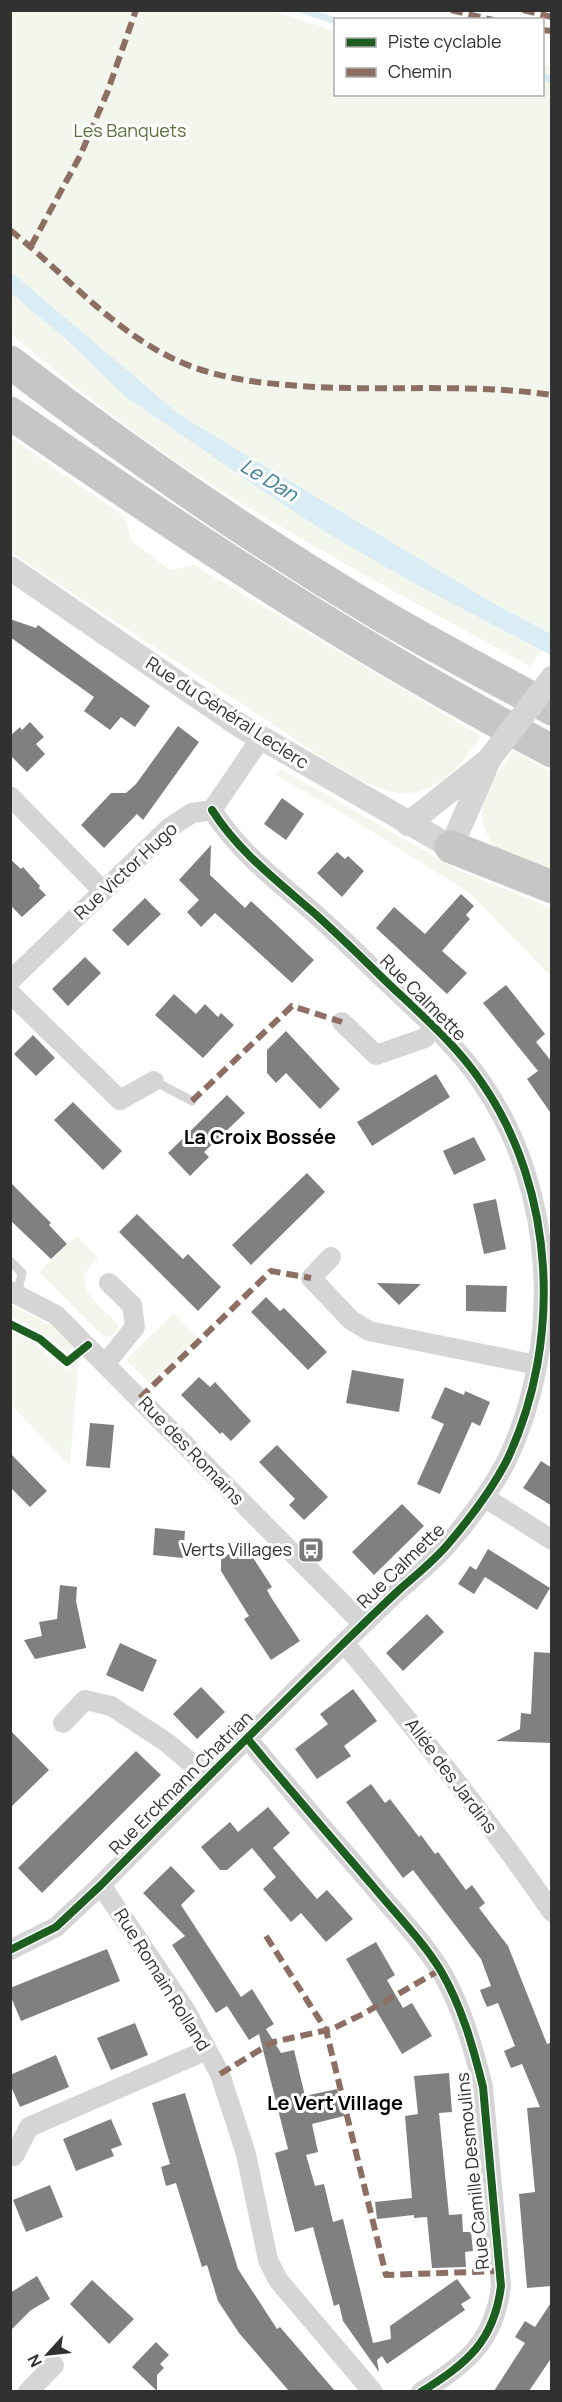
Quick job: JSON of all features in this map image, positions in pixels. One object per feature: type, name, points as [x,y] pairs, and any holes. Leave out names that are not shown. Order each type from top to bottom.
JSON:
[{"type":"highway","points":[[10,362],[256,537],[381,615],[552,709]]},
{"type":"highway","points":[[10,412],[232,564],[355,642],[552,751]]},
{"type":"highway","points":[[451,847],[552,887]]},
{"type":"street","name":"Rue du Général Leclerc","points":[[10,568],[239,725],[451,847]]},
{"type":"street","points":[[408,824],[490,758],[552,678]]},
{"type":"street","points":[[212,810],[261,738]]},
{"type":"street","points":[[451,847],[490,758]]},
{"type":"street","points":[[10,796],[103,891]]},
{"type":"street","name":"Rue Victor Hugo","points":[[10,981],[169,828],[192,813],[212,810]]},
{"type":"street","name":"Rue Calmette","points":[[212,810],[227,833],[245,853],[321,919],[434,1026],[482,1082],[500,1113],[544,1215],[545,1290],[537,1365],[521,1426],[507,1460],[484,1497],[448,1545],[363,1624]]},
{"type":"street","points":[[10,993],[120,1100],[154,1081]]},
{"type":"street","points":[[342,1022],[376,1055],[425,1038],[434,1026]]},
{"type":"street","points":[[331,1257],[311,1278],[351,1320],[369,1331],[537,1365]]},
{"type":"street","points":[[106,1363],[135,1327],[132,1305],[109,1283]]},
{"type":"street","name":"Rue des Romains","points":[[14,1292],[56,1315],[363,1624]]},
{"type":"street","points":[[484,1497],[552,1540]]},
{"type":"street","name":"Rue Erckmann Chatrian","points":[[10,1950],[56,1927],[363,1624]]},
{"type":"street","name":"Allée des Jardins","points":[[345,1644],[453,1778],[552,1912]]},
{"type":"street","points":[[63,1724],[86,1700],[111,1706],[166,1742],[208,1777]]},
{"type":"street","name":"Rue Camille Desmoulins","points":[[247,1738],[409,1929],[440,1970],[456,2001],[477,2063],[484,2098],[501,2286],[498,2308],[491,2326],[470,2358],[456,2370],[421,2391]]},
{"type":"street","name":"Rue Romain Rolland","points":[[101,1885],[186,2011],[220,2074],[246,2154],[268,2260],[278,2280],[373,2391]]},
{"type":"street","points":[[14,2156],[29,2127],[207,2050]]},
{"type":"street","points":[[28,2391],[54,2365]]},
{"type":"lane","points":[[154,1081],[192,1101]]},
{"type":"lane","points":[[10,1261],[22,1273],[14,1292]]},
{"type":"green space","name":"Les Banquets","points":[[10,11],[272,11],[334,31],[334,96],[544,96],[544,64],[551,66],[552,637],[530,666],[319,549],[171,458],[78,389],[11,334]]},
{"type":"green space","points":[[10,437],[125,517],[132,541],[170,570],[194,565],[481,736],[448,776],[414,793],[384,790],[331,763],[11,552]]},
{"type":"green space","points":[[514,751],[551,772],[551,873],[503,853],[495,846],[486,832],[482,809],[484,799],[488,788]]},
{"type":"green space","points":[[281,769],[458,870],[551,908],[551,976],[468,892],[344,814],[275,775]]},
{"type":"green space","points":[[77,1236],[98,1258],[86,1272],[85,1286],[94,1300],[118,1324],[119,1329],[111,1336],[104,1337],[39,1272]]},
{"type":"green space","points":[[10,1305],[52,1326],[74,1346],[68,1353],[44,1334],[11,1316]]},
{"type":"green space","points":[[174,1313],[198,1337],[151,1384],[126,1360]]},
{"type":"green space","points":[[10,1330],[27,1339],[67,1370],[79,1359],[70,1466],[11,1405]]},
{"type":"water","name":"Le Dan","points":[[10,271],[180,415],[498,606],[551,634],[551,655],[417,585],[327,533],[125,396],[68,341],[11,293]]},
{"type":"building","points":[[10,619],[36,628],[38,625],[150,706],[135,727],[121,717],[110,730],[84,711],[94,697],[10,637]]},
{"type":"building","points":[[30,722],[44,737],[36,744],[45,754],[27,772],[10,755],[10,736],[20,727],[22,730]]},
{"type":"building","points":[[178,726],[199,742],[143,820],[137,814],[104,848],[81,825],[111,793],[126,793],[136,784]]},
{"type":"building","points":[[282,798],[304,814],[286,840],[264,824]]},
{"type":"building","points":[[211,845],[210,875],[245,908],[251,901],[314,960],[292,983],[215,913],[201,927],[187,912],[199,900],[179,880]]},
{"type":"building","points":[[337,852],[345,859],[348,856],[364,871],[342,897],[317,873]]},
{"type":"building","points":[[10,859],[21,869],[23,867],[46,895],[22,917],[10,905]]},
{"type":"building","points":[[461,894],[474,906],[466,915],[470,919],[442,951],[467,973],[447,994],[376,928],[394,907],[425,934]]},
{"type":"building","points":[[145,898],[161,914],[128,946],[112,930]]},
{"type":"building","points":[[85,957],[101,973],[68,1006],[52,989]]},
{"type":"building","points":[[506,985],[545,1034],[536,1042],[552,1062],[552,1115],[527,1079],[538,1071],[483,1003]]},
{"type":"building","points":[[174,994],[196,1014],[205,1004],[218,1017],[221,1013],[234,1025],[203,1058],[155,1015]]},
{"type":"building","points":[[286,1031],[340,1089],[320,1109],[286,1073],[276,1083],[267,1073],[267,1050]]},
{"type":"building","points":[[33,1035],[55,1058],[36,1076],[14,1054]]},
{"type":"building","points":[[436,1074],[450,1097],[372,1146],[357,1122]]},
{"type":"building","points":[[227,1095],[245,1113],[204,1152],[209,1157],[190,1176],[168,1153]]},
{"type":"building","points":[[73,1102],[122,1151],[103,1170],[54,1120]]},
{"type":"building","points":[[474,1137],[486,1160],[454,1175],[443,1151]]},
{"type":"building","points":[[307,1173],[325,1192],[251,1265],[232,1245]]},
{"type":"building","points":[[10,1182],[51,1223],[49,1225],[67,1244],[51,1259],[10,1220]]},
{"type":"building","points":[[496,1199],[506,1249],[484,1254],[473,1204]]},
{"type":"building","points":[[137,1214],[183,1259],[188,1254],[221,1287],[198,1311],[119,1232]]},
{"type":"building","points":[[377,1283],[421,1284],[399,1305]]},
{"type":"building","points":[[466,1285],[507,1286],[506,1312],[466,1311]]},
{"type":"building","points":[[266,1297],[280,1311],[284,1308],[327,1352],[308,1370],[251,1312]]},
{"type":"building","points":[[352,1370],[404,1379],[399,1412],[346,1403]]},
{"type":"building","points":[[199,1377],[210,1387],[215,1382],[251,1421],[231,1441],[222,1432],[220,1434],[181,1395]]},
{"type":"building","points":[[445,1387],[464,1395],[465,1391],[490,1402],[480,1426],[472,1422],[440,1494],[417,1484],[444,1424],[431,1418]]},
{"type":"building","points":[[90,1423],[114,1425],[110,1468],[86,1466]]},
{"type":"building","points":[[277,1445],[328,1497],[304,1520],[289,1505],[295,1499],[259,1462]]},
{"type":"building","points":[[10,1453],[47,1491],[30,1507],[10,1487]]},
{"type":"building","points":[[541,1461],[552,1468],[552,1506],[523,1488]]},
{"type":"building","points":[[402,1504],[424,1526],[374,1575],[352,1552]]},
{"type":"building","points":[[155,1528],[185,1531],[183,1558],[153,1555]]},
{"type":"building","points":[[237,1549],[242,1557],[250,1553],[272,1587],[267,1590],[272,1599],[300,1641],[271,1660],[244,1619],[249,1616],[221,1571],[221,1559]]},
{"type":"building","points":[[488,1549],[550,1588],[537,1610],[485,1577],[474,1594],[458,1584],[470,1566],[476,1570]]},
{"type":"building","points":[[60,1585],[77,1587],[76,1601],[86,1648],[35,1659],[24,1640],[42,1636],[39,1622],[57,1619]]},
{"type":"building","points":[[427,1614],[444,1632],[403,1671],[386,1653]]},
{"type":"building","points":[[120,1643],[157,1660],[143,1692],[106,1675]]},
{"type":"building","points":[[534,1652],[552,1653],[552,1743],[496,1741],[520,1729],[521,1713],[531,1714]]},
{"type":"building","points":[[201,1687],[225,1712],[197,1739],[173,1714]]},
{"type":"building","points":[[353,1689],[377,1721],[344,1746],[351,1756],[317,1779],[295,1749],[328,1724],[320,1714]]},
{"type":"building","points":[[10,1730],[49,1770],[10,1808]]},
{"type":"building","points":[[136,1751],[161,1775],[42,1893],[18,1868]]},
{"type":"building","points":[[371,1784],[385,1803],[390,1799],[435,1854],[438,1852],[466,1890],[472,1885],[485,1903],[479,1908],[508,1946],[547,2044],[552,2042],[551,2286],[527,2288],[519,2194],[535,2192],[527,2108],[540,2107],[522,2064],[511,2068],[504,2051],[515,2046],[498,2003],[487,2007],[483,1998],[480,1990],[491,1986],[481,1959],[413,1870],[403,1878],[346,1802]]},
{"type":"building","points":[[268,1807],[290,1833],[273,1848],[317,1899],[327,1890],[353,1919],[326,1942],[301,1913],[291,1922],[263,1889],[276,1877],[252,1848],[227,1870],[220,1870],[201,1847],[230,1822],[238,1832]]},
{"type":"building","points":[[171,1866],[195,1891],[181,1905],[241,1997],[252,1989],[274,2024],[266,2029],[281,2053],[294,2050],[305,2096],[337,2089],[344,2116],[312,2124],[318,2152],[306,2155],[315,2186],[324,2184],[333,2222],[343,2219],[373,2343],[391,2339],[390,2326],[457,2279],[471,2298],[461,2304],[465,2310],[387,2364],[382,2356],[377,2360],[379,2372],[343,2321],[339,2304],[334,2306],[313,2227],[295,2232],[275,2153],[288,2149],[259,2034],[249,2040],[227,2006],[216,2013],[172,1945],[185,1936],[143,1893]]},
{"type":"building","points":[[376,1942],[395,1975],[387,1980],[403,2008],[412,2003],[432,2036],[402,2054],[346,1959]]},
{"type":"building","points":[[107,1949],[120,1981],[21,2021],[10,1995],[10,1988]]},
{"type":"building","points":[[135,2023],[148,2055],[111,2070],[97,2038]]},
{"type":"building","points":[[56,2055],[69,2087],[20,2107],[10,2084],[10,2075]]},
{"type":"building","points":[[449,2073],[452,2112],[439,2113],[449,2215],[462,2214],[463,2232],[471,2232],[473,2251],[465,2252],[466,2267],[432,2268],[427,2217],[414,2218],[414,2215],[377,2219],[375,2202],[412,2198],[405,2116],[418,2114],[414,2076]]},
{"type":"building","points":[[185,2093],[238,2269],[277,2329],[280,2327],[335,2391],[289,2391],[239,2333],[218,2301],[207,2265],[202,2267],[176,2183],[166,2186],[161,2167],[170,2164],[152,2103]]},
{"type":"building","points":[[111,2119],[122,2145],[111,2149],[114,2156],[76,2171],[63,2139]]},
{"type":"building","points":[[50,2185],[63,2217],[26,2232],[13,2200]]},
{"type":"building","points":[[37,2276],[50,2299],[31,2310],[10,2331],[10,2293]]},
{"type":"building","points":[[92,2280],[134,2319],[109,2344],[70,2304]]},
{"type":"building","points":[[552,2301],[552,2357],[529,2391],[494,2391],[525,2343],[515,2337],[525,2321],[535,2327]]},
{"type":"building","points":[[156,2342],[169,2355],[160,2364],[164,2368],[157,2375],[157,2391],[132,2367]]},
{"type":"waterway","points":[[302,10],[334,20]]},
{"type":"waterway","points":[[544,77],[552,79]]},
{"type":"marked path","points":[[31,246],[80,156],[107,93],[136,10]]},
{"type":"marked path","points":[[451,10],[485,18]]},
{"type":"marked path","points":[[523,10],[552,17]]},
{"type":"marked path","points":[[544,30],[552,31]]},
{"type":"marked path","points":[[10,230],[124,328],[166,355],[195,368],[257,382],[288,385],[486,389],[552,395]]},
{"type":"marked path","points":[[192,1101],[292,1006],[342,1022]]},
{"type":"marked path","points":[[140,1398],[271,1271],[311,1278]]},
{"type":"marked path","points":[[266,1936],[326,2030],[386,2275],[499,2271]]},
{"type":"marked path","points":[[220,2074],[273,2042],[332,2029],[440,1970]]},
{"type":"cycle path","points":[[10,1950],[56,1927],[354,1633],[444,1549],[481,1502],[508,1458],[525,1413],[537,1366],[543,1317],[543,1267],[537,1218],[525,1170],[507,1125],[473,1070],[451,1045],[333,930],[246,852],[212,810]]},
{"type":"cycle path","points":[[10,1324],[40,1339],[67,1362],[88,1345]]},
{"type":"cycle path","points":[[247,1738],[434,1960],[461,2013],[483,2087],[501,2286],[492,2322],[476,2349],[452,2371],[421,2392]]},
{"type":"place","name":"Verts Villages","points":[[311,1550]]},
{"type":"district","name":"La Croix Bossée","points":[[260,1137]]},
{"type":"district","name":"Le Vert Village","points":[[335,2103]]}]
